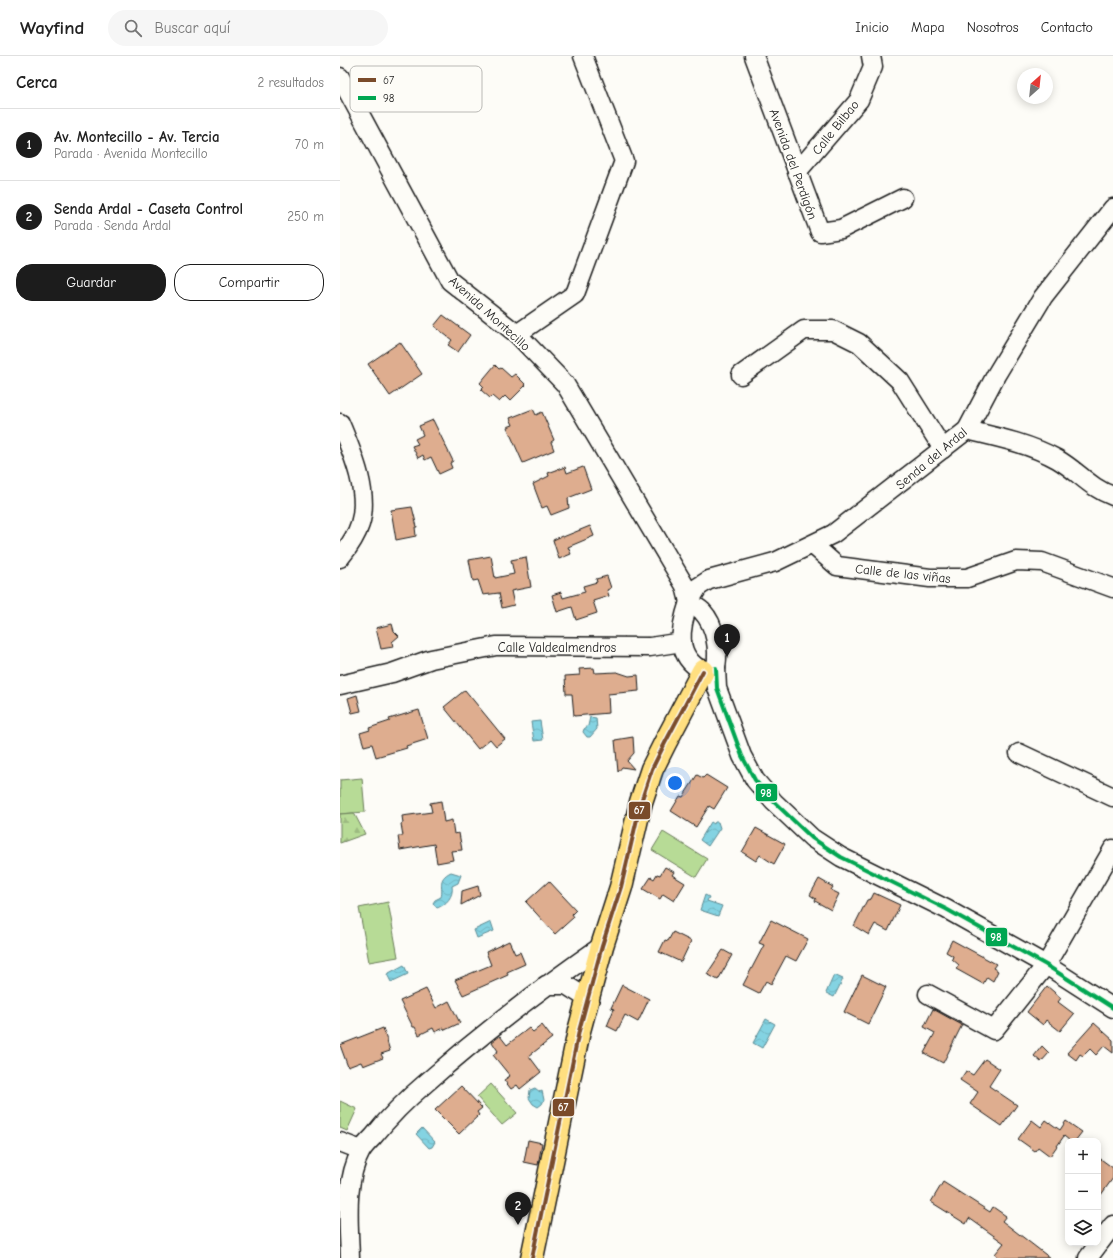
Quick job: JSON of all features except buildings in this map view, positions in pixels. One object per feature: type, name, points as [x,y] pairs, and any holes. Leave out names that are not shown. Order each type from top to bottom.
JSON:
[{"type":"main road","points":[[532,1258],[579,1031],[602,946],[621,887],[641,802],[652,770],[710,670]]},
{"type":"street","points":[[517,334],[575,294],[624,161],[583,56]]},
{"type":"street","name":"Avenida del Perdigón","points":[[754,56],[820,232],[841,229],[903,198]]},
{"type":"street","name":"Calle Bilbao","points":[[798,172],[859,100],[873,67],[871,56]]},
{"type":"street","name":"Avenida Montecillo","points":[[340,76],[350,95]]},
{"type":"street","name":"Avenida Montecillo","points":[[359,112],[450,281],[517,334],[565,384],[685,586],[689,602]]},
{"type":"street","name":"Senda del Ardal","points":[[682,642],[680,631],[689,602],[698,587],[709,580],[775,562],[813,545],[833,534],[967,430],[996,375],[1043,297],[1113,208]]},
{"type":"street","points":[[740,375],[804,330],[833,330],[859,343],[900,381],[943,449]]},
{"type":"street","points":[[340,423],[362,490],[363,510],[355,536],[340,558]]},
{"type":"street","points":[[967,430],[1026,446],[1057,459],[1099,491],[1113,496]]},
{"type":"street","name":"Calle de las viñas","points":[[813,545],[837,566],[930,578],[967,578],[1016,561],[1042,562],[1113,588]]},
{"type":"street","points":[[689,602],[702,611],[709,622],[719,653],[710,670],[742,756],[755,780],[774,802],[812,838],[841,857],[946,909],[1046,965],[1113,1008]]},
{"type":"street","points":[[682,642],[686,653],[697,668],[710,670]]},
{"type":"street","name":"Calle Valdealmendros","points":[[340,685],[392,673],[431,659],[496,646],[650,647],[682,642]]},
{"type":"street","points":[[1019,753],[1113,797]]},
{"type":"street","points":[[928,994],[994,1030],[1046,965],[1113,849]]},
{"type":"street","points":[[350,1258],[349,1205],[353,1176],[361,1150],[409,1097],[480,1035],[546,984],[602,946]]},
{"type":"street","points":[[546,984],[566,985],[588,999]]},
{"type":"street","points":[[340,1142],[361,1150]]},
{"type":"street","points":[[1088,1258],[1113,1225]]},
{"type":"green space","points":[[362,778],[365,812],[340,814],[340,780]]},
{"type":"green space","points":[[354,813],[365,834],[340,843],[340,814]]},
{"type":"green space","points":[[663,832],[707,859],[696,877],[652,850]]},
{"type":"green space","points":[[388,902],[398,957],[369,962],[359,908]]},
{"type":"green space","points":[[491,1084],[517,1113],[502,1125],[477,1097]]},
{"type":"green space","points":[[340,1101],[357,1109],[347,1131],[340,1128]]},
{"type":"water","points":[[590,717],[596,718],[597,729],[590,737],[587,737],[583,732],[588,726]]},
{"type":"water","points":[[540,721],[543,740],[534,741],[531,722]]},
{"type":"water","points":[[711,822],[714,824],[715,822],[718,822],[720,828],[708,846],[700,840]]},
{"type":"water","points":[[451,872],[461,875],[458,883],[452,886],[452,893],[449,900],[437,908],[433,903],[441,897],[442,881],[446,875]]},
{"type":"water","points":[[705,895],[709,897],[707,901],[722,906],[718,916],[700,910]]},
{"type":"water","points":[[491,922],[494,931],[477,938],[474,930]]},
{"type":"water","points":[[404,965],[408,974],[391,982],[387,974]]},
{"type":"water","points":[[834,975],[843,979],[834,997],[826,993]]},
{"type":"water","points":[[766,1019],[775,1024],[762,1048],[753,1043]]},
{"type":"water","points":[[535,1088],[540,1092],[542,1091],[544,1100],[538,1107],[533,1104],[529,1098],[530,1090]]},
{"type":"water","points":[[422,1128],[435,1142],[432,1147],[429,1148],[416,1134]]},
{"type":"transit line","name":"98","points":[[716,668],[717,688],[742,756],[755,780],[774,802],[812,838],[841,857],[946,909],[1046,965],[1113,1008]]},
{"type":"transit line","name":"67","points":[[532,1258],[579,1031],[602,946],[621,887],[641,802],[652,769],[703,671]]},
{"type":"place","name":"Av. Montecillo - Av. Tercia","points":[[727,657]]},
{"type":"place","name":"Senda Ardal - Caseta Control","points":[[518,1225]]}]
